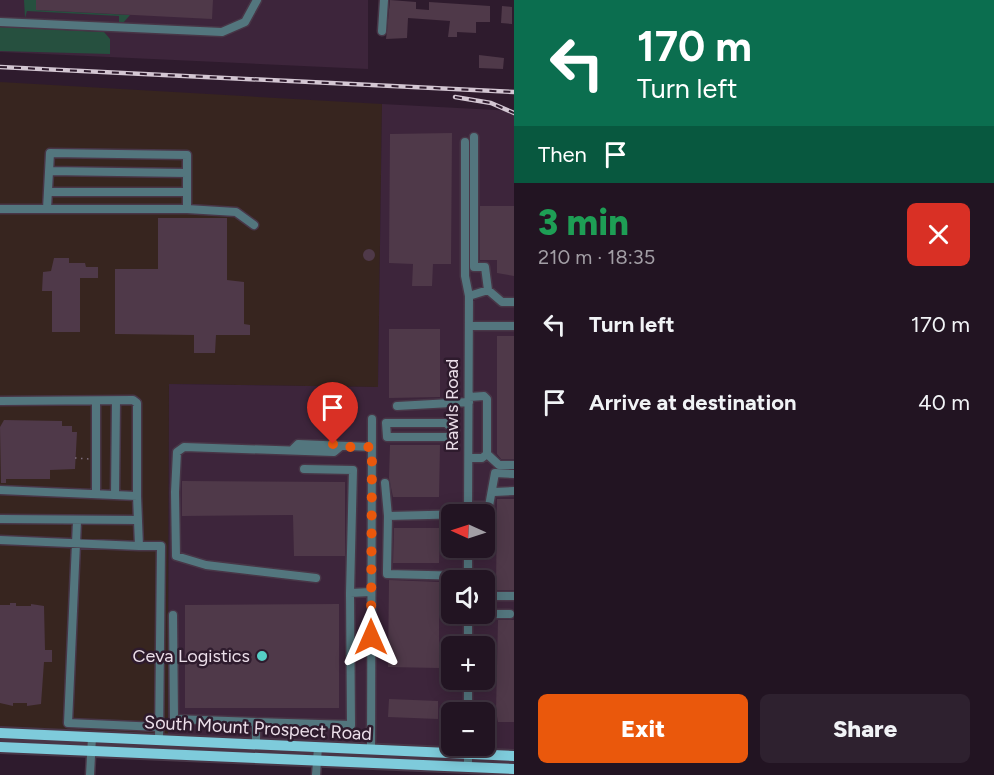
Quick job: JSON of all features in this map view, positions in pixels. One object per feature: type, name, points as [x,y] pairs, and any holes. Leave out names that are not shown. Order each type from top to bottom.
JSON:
[{"type":"main road","name":"South Mount Prospect Road","points":[[0,733],[371,750],[441,750]]},
{"type":"main road","name":"South Mount Prospect Road","points":[[0,747],[514,769]]},
{"type":"main road","name":"South Mount Prospect Road","points":[[495,754],[514,756]]},
{"type":"street","points":[[0,22],[222,32],[245,22],[257,0]]},
{"type":"street","points":[[382,31],[384,0]]},
{"type":"street","points":[[474,137],[474,267],[485,267],[488,290],[502,303],[514,302]]},
{"type":"street","name":"Rawls Road","points":[[465,142],[465,276],[469,296],[468,504]]},
{"type":"street","points":[[47,209],[50,153],[187,155],[187,209]]},
{"type":"street","points":[[49,171],[187,173]]},
{"type":"street","points":[[48,192],[187,192]]},
{"type":"street","points":[[0,209],[187,209],[236,212],[254,225]]},
{"type":"street","points":[[469,296],[488,290]]},
{"type":"street","points":[[469,326],[514,326]]},
{"type":"street","points":[[397,406],[484,396],[487,399],[487,454],[499,465],[514,465]]},
{"type":"street","points":[[115,495],[116,400]]},
{"type":"street","points":[[0,401],[133,400],[137,403],[139,546]]},
{"type":"street","points":[[96,401],[96,494]]},
{"type":"street","points":[[371,750],[372,419]]},
{"type":"street","points":[[455,431],[453,437],[387,437],[386,423],[446,423],[455,431],[469,431]]},
{"type":"street","points":[[316,578],[206,565],[176,556],[177,452],[184,447],[293,449],[298,444],[372,447]]},
{"type":"street","points":[[469,458],[482,458],[487,454]]},
{"type":"street","points":[[173,615],[174,719],[351,725],[350,593],[353,470],[304,469]]},
{"type":"street","points":[[490,504],[494,492],[495,473],[514,474]]},
{"type":"street","points":[[385,483],[388,516],[387,574],[441,577]]},
{"type":"street","points":[[0,490],[138,496]]},
{"type":"street","points":[[494,492],[514,490]]},
{"type":"street","points":[[388,516],[441,513]]},
{"type":"street","points":[[0,519],[138,520]]},
{"type":"street","points":[[77,521],[68,723],[159,727]]},
{"type":"street","points":[[0,540],[76,545],[161,546],[159,740]]},
{"type":"street","points":[[350,593],[371,592]]},
{"type":"street","points":[[495,596],[514,596]]},
{"type":"street","points":[[495,614],[510,614]]},
{"type":"street","points":[[256,722],[256,744]]},
{"type":"street","points":[[90,775],[92,737]]},
{"type":"street","points":[[316,775],[318,747]]},
{"type":"street","points":[[468,756],[468,767]]},
{"type":"path","points":[[75,458],[93,459]]},
{"type":"shaded area","points":[[0,0],[368,0],[368,69],[0,52]]},
{"type":"shaded area","points":[[0,82],[382,104],[378,387],[169,384],[168,737],[0,730]]},
{"type":"shaded area","points":[[382,104],[514,111],[514,752],[495,751],[495,702],[441,702],[441,749],[168,737],[169,384],[378,387]]},
{"type":"green space","points":[[24,0],[36,0],[36,10],[130,15],[123,23],[119,22],[119,16],[27,11],[25,18]]},
{"type":"green space","points":[[0,27],[104,32],[110,39],[110,54],[0,51]]},
{"type":"building","points":[[36,0],[213,0],[212,19],[36,10]]},
{"type":"building","points":[[390,0],[416,2],[416,9],[429,10],[429,2],[490,6],[490,22],[476,22],[476,33],[457,32],[457,37],[448,37],[450,21],[408,18],[407,38],[386,39]]},
{"type":"building","points":[[502,6],[512,7],[512,24],[501,23]]},
{"type":"building","points":[[479,55],[504,58],[503,69],[479,68]]},
{"type":"building","points":[[452,133],[451,264],[433,264],[432,286],[412,286],[413,264],[389,263],[390,134]]},
{"type":"building","points":[[480,206],[514,206],[514,276],[497,273],[497,260],[480,260]]},
{"type":"building","points":[[158,218],[227,218],[227,280],[244,282],[244,324],[250,325],[250,335],[216,335],[215,353],[194,353],[194,335],[115,334],[115,269],[158,269]]},
{"type":"building","points":[[371,249],[375,255],[371,261],[367,261],[363,253]]},
{"type":"building","points":[[54,258],[69,258],[69,263],[85,263],[86,267],[98,267],[98,278],[80,278],[80,332],[52,332],[52,291],[42,291],[43,272],[51,271]]},
{"type":"building","points":[[389,329],[440,329],[440,397],[389,398]]},
{"type":"building","points":[[497,336],[514,336],[514,459],[501,459],[497,454]]},
{"type":"building","points":[[4,420],[62,421],[62,426],[72,426],[72,432],[77,432],[75,469],[50,470],[50,479],[6,479],[6,483],[1,483],[0,427]]},
{"type":"building","points":[[390,445],[440,445],[439,497],[393,497],[389,478]]},
{"type":"building","points":[[182,481],[345,482],[345,556],[294,556],[293,515],[182,516]]},
{"type":"building","points":[[497,499],[514,499],[514,590],[496,590]]},
{"type":"building","points":[[394,528],[440,528],[439,563],[393,563]]},
{"type":"building","points":[[389,580],[439,582],[439,668],[388,667]]},
{"type":"building","points":[[10,603],[16,603],[16,606],[31,606],[31,604],[44,606],[45,650],[52,650],[52,662],[44,662],[41,704],[27,706],[27,703],[13,703],[13,706],[0,703],[0,605],[10,605]]},
{"type":"building","name":"Ceva Logistics","points":[[339,604],[339,708],[185,708],[185,605]]},
{"type":"building","points":[[498,620],[514,620],[514,722],[498,722],[496,711]]},
{"type":"building","points":[[389,699],[438,701],[438,719],[388,717]]},
{"type":"railway","points":[[0,67],[514,92]]},
{"type":"railway","points":[[455,97],[491,103],[514,113]]},
{"type":"place","name":"Ceva Logistics","points":[[262,656]]},
{"type":"route","points":[[333,444],[340,447],[372,447],[371,637]]}]
